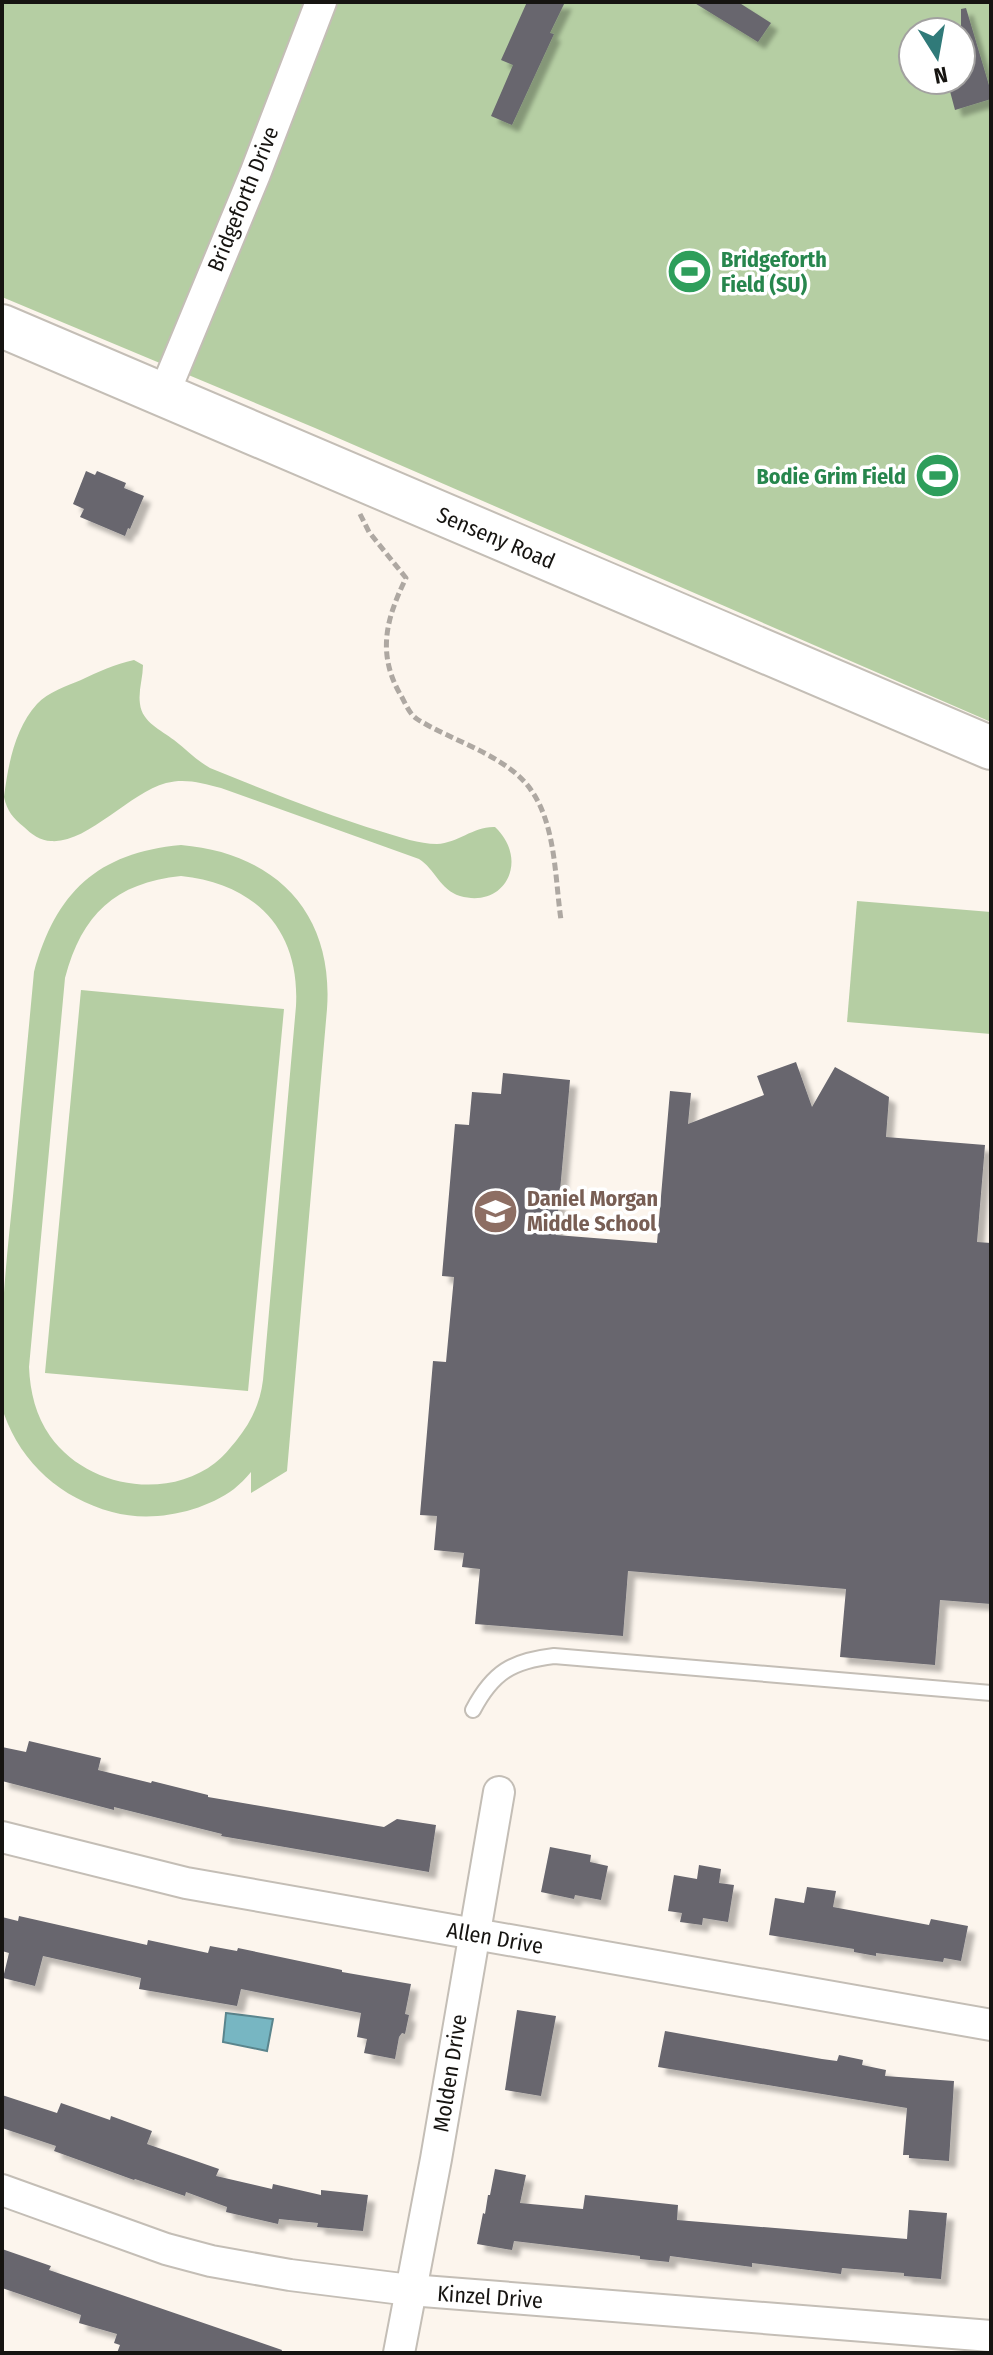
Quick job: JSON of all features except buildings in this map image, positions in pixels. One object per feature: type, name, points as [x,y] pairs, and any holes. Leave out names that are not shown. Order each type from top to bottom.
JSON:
[{"type":"main road","name":"Senseny Road","points":[[2,326],[991,748]]},
{"type":"street","name":"Bridgeforth Drive","points":[[163,396],[255,174],[321,2]]},
{"type":"street","name":"Molden Drive","points":[[399,2353],[499,1792]]},
{"type":"street","name":"Allen Drive","points":[[2,1837],[186,1883],[991,2025]]},
{"type":"street","name":"Kinzel Drive","points":[[2,2190],[166,2249],[211,2261],[290,2275],[410,2290],[991,2336]]},
{"type":"lane","points":[[473,1710],[484,1689],[513,1665],[554,1656],[991,1693]]},
{"type":"path","points":[[357,508],[369,532],[406,578],[392,606],[385,647],[392,680],[414,717],[511,769],[531,790],[547,823],[554,854],[561,920]]},
{"type":"green space","points":[[2,2],[991,2],[991,722],[315,428],[2,297]]},
{"type":"green space","points":[[134,660],[143,665],[140,699],[144,716],[210,768],[317,810],[416,842],[445,843],[480,829],[495,827],[511,854],[508,879],[500,889],[489,895],[476,898],[460,896],[447,889],[419,859],[221,788],[187,781],[152,788],[79,835],[51,841],[36,837],[14,817],[4,797],[10,760],[23,724],[37,704],[52,693],[107,668]]},
{"type":"green space","points":[[181,845],[215,850],[244,860],[270,875],[292,894],[309,917],[320,944],[327,974],[327,1009],[287,1471],[251,1493],[251,1472],[234,1489],[206,1504],[175,1514],[143,1516],[112,1512],[76,1498],[33,1463],[21,1448],[4,1414],[2,1372],[3,1309],[34,972],[54,920],[84,882],[103,868],[151,849]],"holes":[[[181,876],[231,889],[268,916],[281,934],[295,979],[296,1006],[263,1380],[260,1397],[250,1420],[215,1463],[195,1475],[174,1482],[151,1485],[128,1483],[105,1477],[65,1453],[41,1420],[31,1386],[29,1367],[65,978],[81,936],[92,919],[120,894],[137,886]]]},
{"type":"green space","points":[[857,901],[991,912],[991,1034],[847,1022]]},
{"type":"green space","points":[[81,990],[284,1009],[248,1391],[45,1373]]},
{"type":"water","points":[[226,2013],[273,2019],[267,2051],[223,2042]]},
{"type":"place","name":"Bridgeforth Field (SU)","points":[[690,272]]},
{"type":"place","name":"Bodie Grim Field","points":[[937,476]]},
{"type":"place","name":"Daniel Morgan Middle School","points":[[496,1211]]}]
